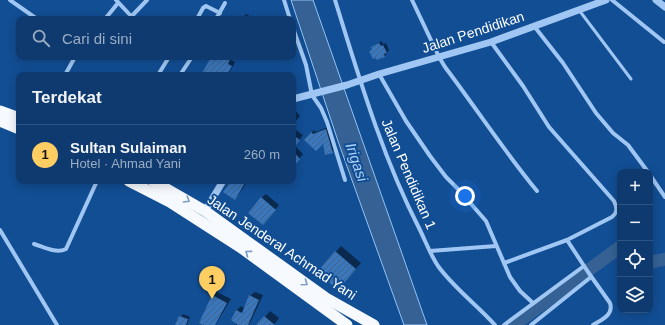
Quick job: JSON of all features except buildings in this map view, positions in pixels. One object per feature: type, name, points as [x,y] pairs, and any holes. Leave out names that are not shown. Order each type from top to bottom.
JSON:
[{"type":"highway","points":[[0,111],[16,117]]},
{"type":"highway","points":[[0,121],[16,128]]},
{"type":"highway","points":[[135,184],[170,202],[240,247],[264,259],[279,270],[334,321],[347,325]]},
{"type":"highway","name":"Jalan Jenderal Achmad Yani","points":[[158,184],[205,211],[264,259]]},
{"type":"highway","name":"Jalan Jenderal Achmad Yani","points":[[279,270],[374,325]]},
{"type":"street","points":[[10,0],[33,16]]},
{"type":"street","points":[[131,16],[147,0]]},
{"type":"street","points":[[284,0],[289,16]]},
{"type":"street","name":"Jalan Pendidikan 1","points":[[335,0],[360,80],[404,199],[437,264],[447,278],[479,308],[494,325]]},
{"type":"street","points":[[412,0],[439,57],[512,161],[537,191]]},
{"type":"street","name":"Jalan Pendidikan","points":[[296,98],[316,94],[378,74],[491,42],[606,0]]},
{"type":"street","points":[[612,0],[664,42]]},
{"type":"street","points":[[656,0],[665,7]]},
{"type":"street","points":[[107,16],[117,2],[129,16]]},
{"type":"street","points":[[218,16],[225,3]]},
{"type":"street","points":[[199,16],[203,8],[206,6],[220,13]]},
{"type":"street","points":[[534,26],[563,63],[596,113],[613,133],[628,145],[646,169]]},
{"type":"street","points":[[296,37],[327,122],[345,180]]},
{"type":"street","points":[[491,42],[523,86],[549,127],[587,171],[596,179],[617,206],[616,214],[612,218],[567,240],[504,263]]},
{"type":"street","points":[[67,72],[73,60]]},
{"type":"street","points":[[160,72],[167,60]]},
{"type":"street","points":[[182,72],[190,60]]},
{"type":"street","points":[[378,74],[406,121],[430,156],[446,177],[486,221],[510,277],[520,291],[533,303]]},
{"type":"street","points":[[653,179],[665,197]]},
{"type":"street","points":[[34,244],[56,251],[66,249],[96,184]]},
{"type":"street","points":[[205,211],[221,184]]},
{"type":"street","points":[[0,230],[57,325]]},
{"type":"street","points":[[567,240],[612,307],[611,312],[608,315],[593,325]]},
{"type":"street","points":[[430,251],[496,246]]},
{"type":"street","points":[[504,325],[533,303],[586,269]]},
{"type":"street","points":[[531,325],[591,277]]},
{"type":"lane","points":[[579,10],[631,79]]},
{"type":"water","name":"Irigasi","points":[[291,0],[313,0],[427,325],[404,325],[339,144]]},
{"type":"waterway","points":[[514,325],[617,249]]},
{"type":"waterway","points":[[653,262],[665,259]]},
{"type":"place","name":"Sultan Sulaiman","points":[[212,299]]}]
